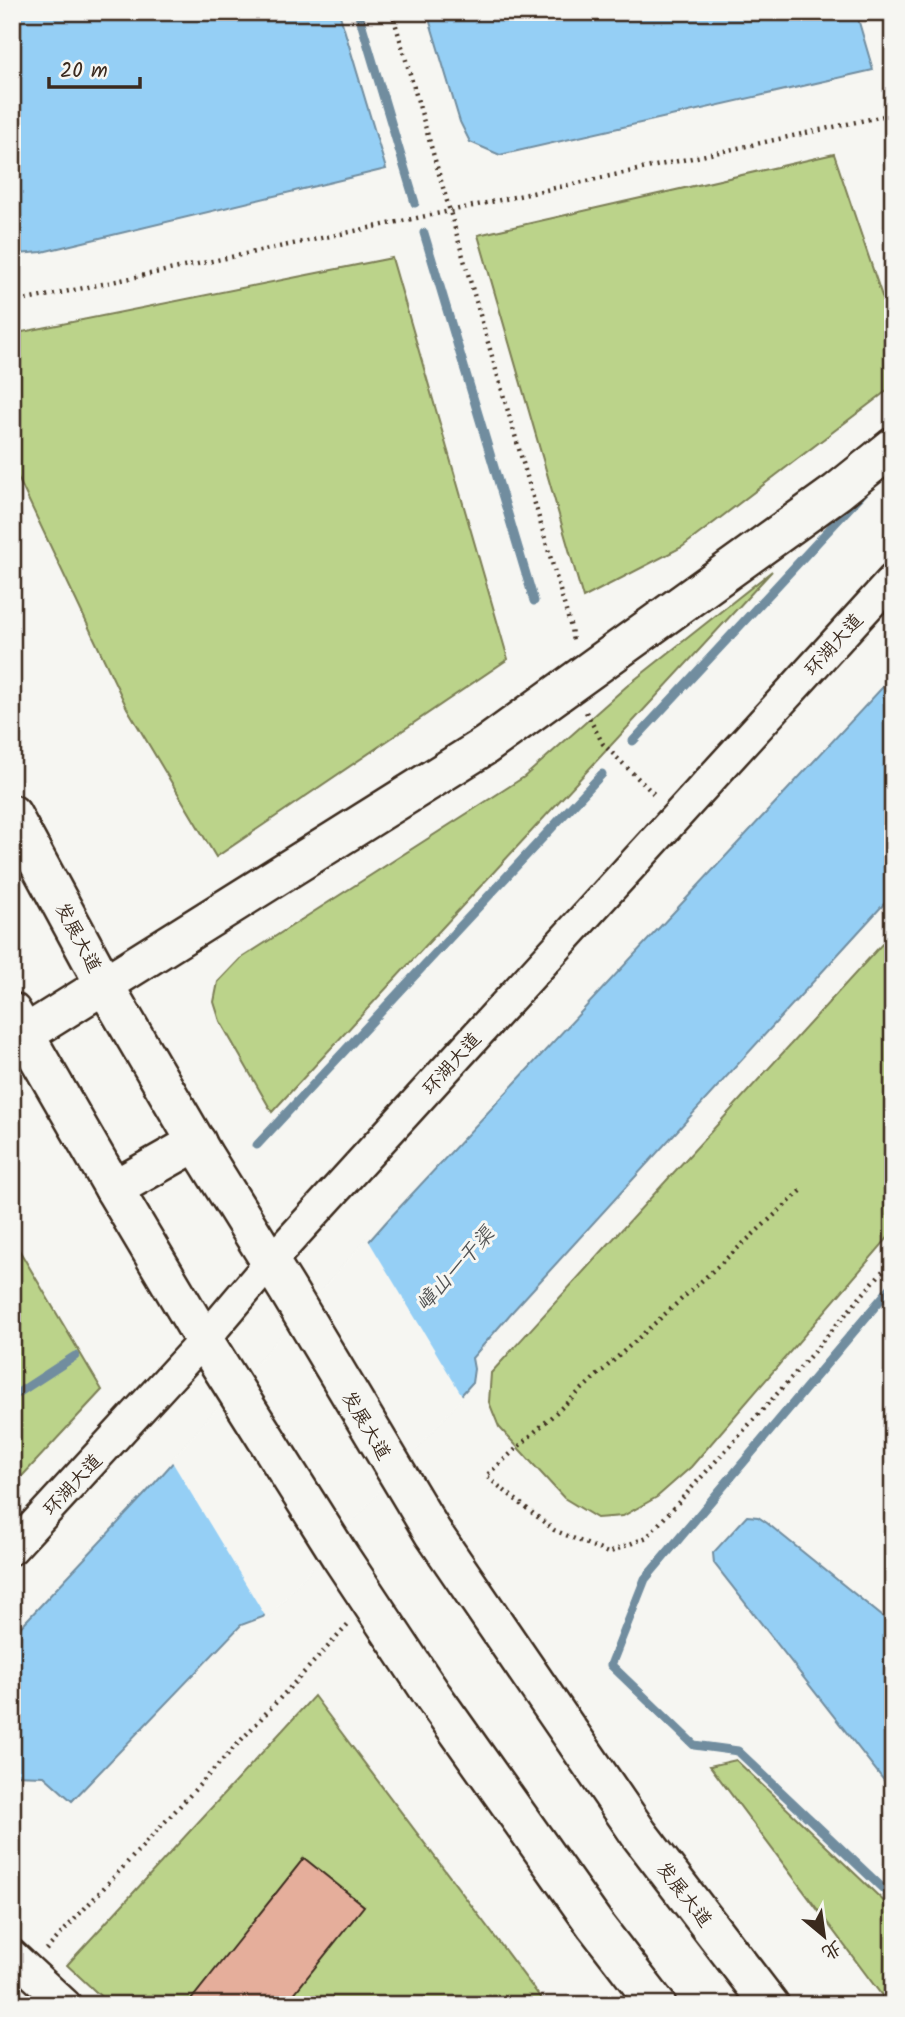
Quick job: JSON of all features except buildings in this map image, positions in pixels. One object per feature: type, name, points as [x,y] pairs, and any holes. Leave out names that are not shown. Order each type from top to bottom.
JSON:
[{"type":"main road","points":[[657,2005],[589,1915],[433,1696],[340,1556],[211,1352],[18,1023],[105,986],[485,746],[837,492],[893,447]]},
{"type":"main road","name":"发展大道","points":[[12,814],[105,986],[433,1533],[639,1834],[770,2005]]},
{"type":"main road","points":[[114,1189],[197,1142]]},
{"type":"street","name":"环湖大道","points":[[12,1549],[211,1352],[676,816],[893,579]]},
{"type":"street","points":[[20,1962],[66,2005]]},
{"type":"path","points":[[392,12],[571,628],[575,681],[586,713],[603,744],[676,816]]},
{"type":"path","points":[[12,303],[893,114]]},
{"type":"path","points":[[801,1191],[486,1476],[554,1530],[608,1553],[647,1537],[785,1385],[893,1259]]},
{"type":"path","points":[[20,1962],[370,1602]]},
{"type":"green space","points":[[834,154],[893,329],[893,386],[682,547],[583,598],[478,235]]},
{"type":"green space","points":[[392,258],[508,659],[216,857],[127,708],[12,465],[12,334]]},
{"type":"green space","points":[[772,571],[272,1112],[220,1021],[214,1002],[218,982],[240,959],[524,777],[628,685]]},
{"type":"green space","points":[[893,932],[893,1232],[691,1467],[657,1497],[623,1516],[597,1518],[564,1498],[499,1427],[489,1402],[491,1373]]},
{"type":"green space","points":[[12,1238],[102,1390],[12,1487]]},
{"type":"green space","points":[[314,1696],[546,2005],[110,2005],[67,1965]]},
{"type":"green space","points":[[736,1760],[893,1910],[893,2005],[889,2005],[710,1766]]},
{"type":"water","points":[[12,12],[339,12],[386,169],[42,252],[18,254],[12,247]]},
{"type":"water","points":[[427,12],[856,12],[873,70],[500,155],[470,142],[460,122]]},
{"type":"water","name":"嶂山一干渠","points":[[893,676],[893,894],[512,1312],[472,1358],[472,1383],[263,1617],[241,1625],[72,1801],[44,1776],[12,1775],[12,1636],[145,1494],[387,1221]]},
{"type":"water","points":[[747,1516],[758,1517],[767,1523],[893,1625],[893,1792],[714,1563],[713,1553]]},
{"type":"pier","points":[[367,1238],[463,1397],[267,1619],[171,1460]]},
{"type":"waterway","points":[[358,12],[415,203]]},
{"type":"waterway","points":[[424,233],[534,601]]},
{"type":"waterway","points":[[633,741],[864,492]]},
{"type":"waterway","points":[[257,1145],[602,774]]},
{"type":"waterway","points":[[893,1285],[645,1579],[611,1665],[694,1745],[738,1751],[893,1898]]},
{"type":"waterway","points":[[12,1397],[75,1356]]}]
